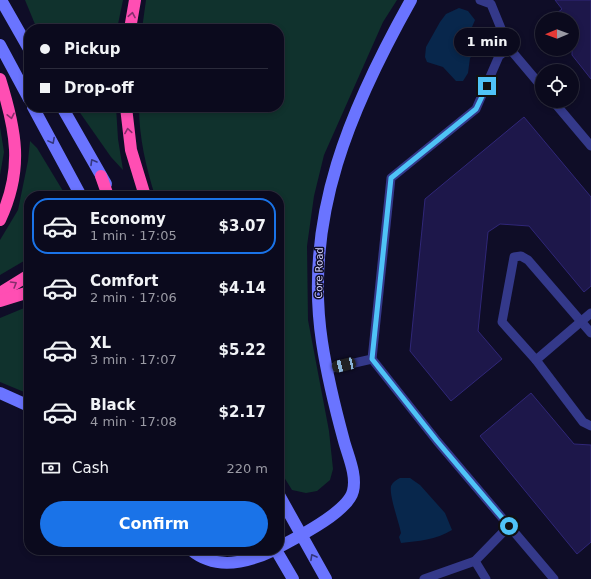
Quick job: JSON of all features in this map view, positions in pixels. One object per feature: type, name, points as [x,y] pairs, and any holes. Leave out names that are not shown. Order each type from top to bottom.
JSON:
[{"type":"highway","points":[[131,24],[135,0]]},
{"type":"highway","points":[[0,79],[11,114],[16,143],[16,161],[11,195],[0,220]]},
{"type":"highway","points":[[127,112],[131,150],[143,191]]},
{"type":"highway","points":[[101,176],[106,191]]},
{"type":"highway","points":[[0,293],[24,278]]},
{"type":"highway","points":[[0,301],[24,294]]},
{"type":"street","points":[[1,0],[24,40]]},
{"type":"street","name":"Core Road","points":[[284,544],[336,513],[351,497],[354,489],[352,468],[328,369],[322,334],[318,283],[319,242],[332,176],[342,144],[388,41],[411,0]]},
{"type":"street","points":[[0,45],[24,90]]},
{"type":"street","points":[[36,112],[78,191]]},
{"type":"street","points":[[65,112],[109,191]]},
{"type":"street","points":[[0,392],[24,404]]},
{"type":"street","points":[[284,504],[326,579]]},
{"type":"street","points":[[199,555],[217,563],[229,563],[245,562],[262,555]]},
{"type":"street","points":[[278,555],[293,579]]},
{"type":"lane","points":[[480,0],[493,2],[509,48],[535,79]]},
{"type":"lane","points":[[509,48],[499,56],[476,109],[391,178],[372,359],[437,441],[554,579]]},
{"type":"lane","points":[[559,108],[589,141]]},
{"type":"lane","points":[[591,333],[528,260],[521,256],[514,257],[502,322],[536,360],[583,422],[591,426]]},
{"type":"lane","points":[[536,360],[591,313]]},
{"type":"lane","points":[[328,369],[372,359]]},
{"type":"lane","points":[[424,579],[474,561],[509,526]]},
{"type":"lane","points":[[474,561],[486,579]]},
{"type":"green space","points":[[25,0],[123,0],[118,24],[35,24]]},
{"type":"green space","points":[[146,0],[397,0],[383,22],[324,155],[314,196],[307,246],[308,320],[329,431],[333,469],[330,480],[317,491],[306,493],[292,490],[284,477],[284,191],[154,191],[146,163],[140,129],[139,112],[284,112],[284,24],[143,24]]},
{"type":"green space","points":[[80,112],[116,112],[118,139],[123,170],[111,157]]},
{"type":"green space","points":[[0,127],[4,152],[0,175]]},
{"type":"green space","points":[[30,141],[37,148],[63,191],[24,191],[24,261],[0,275],[0,240],[18,210],[28,161]]},
{"type":"green space","points":[[24,308],[24,392],[0,382],[0,318]]},
{"type":"water","points":[[459,8],[468,11],[475,20],[472,27],[479,44],[478,51],[470,58],[468,73],[463,81],[456,81],[443,67],[427,62],[425,57],[426,47],[440,22],[446,14]]},
{"type":"water","points":[[400,478],[410,478],[420,485],[445,513],[452,530],[433,538],[401,543],[399,537],[401,533],[391,490],[393,483]]},
{"type":"building","points":[[555,0],[591,0],[591,79],[573,56],[579,56],[579,12],[558,12],[562,9]]},
{"type":"building","points":[[524,117],[591,197],[591,286],[584,292],[529,226],[500,224],[488,232],[478,331],[502,359],[451,401],[410,351],[425,199]]},
{"type":"building","points":[[531,393],[574,444],[591,445],[591,542],[577,554],[480,436]]},
{"type":"route","points":[[487,86],[476,109],[391,178],[372,359],[437,441],[509,526]]}]
